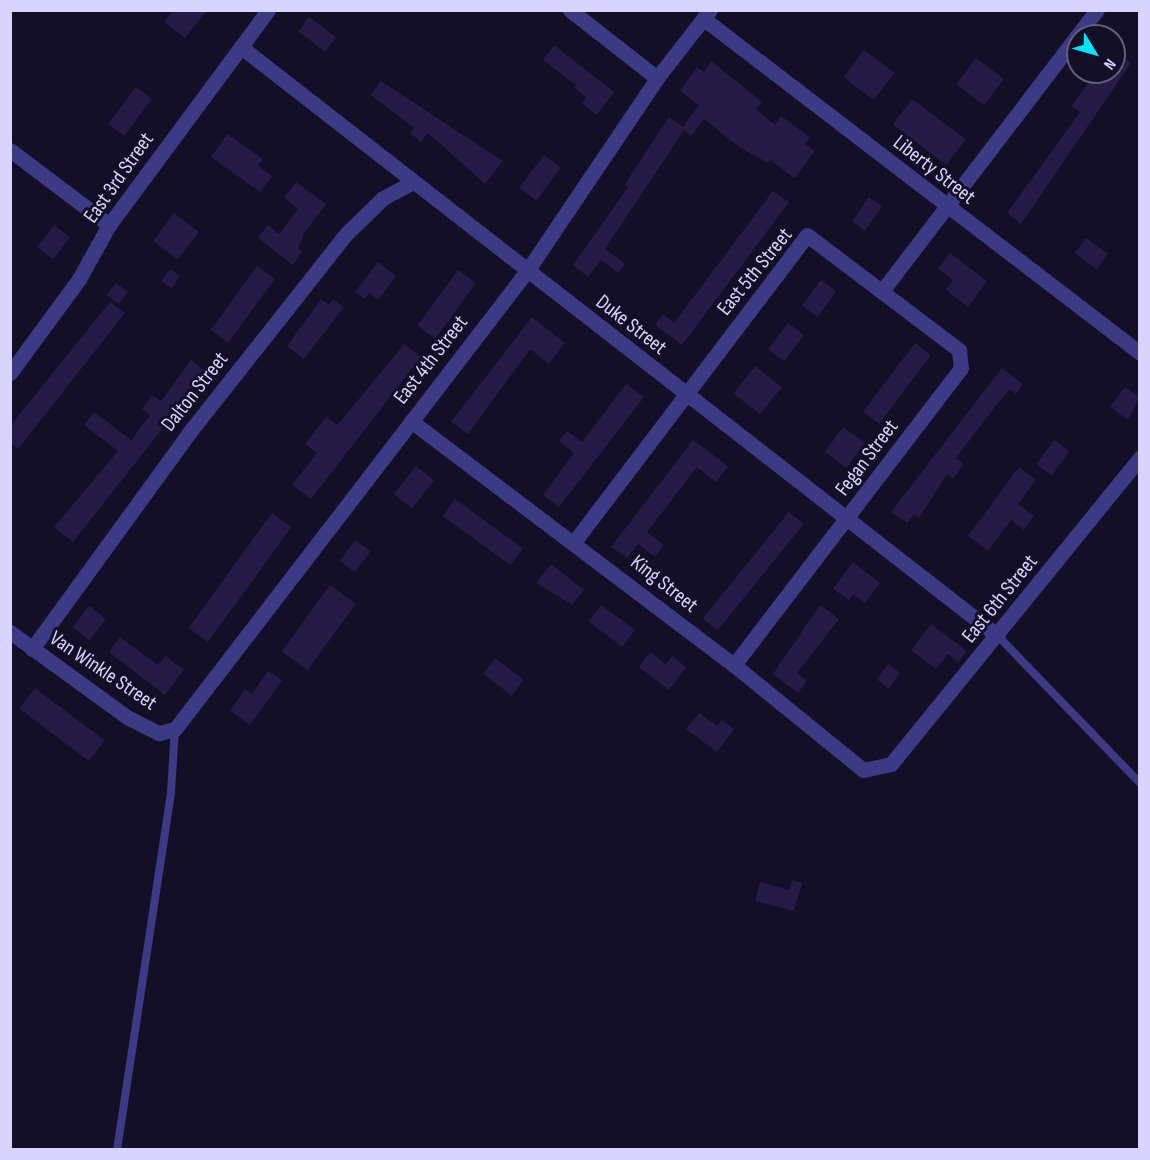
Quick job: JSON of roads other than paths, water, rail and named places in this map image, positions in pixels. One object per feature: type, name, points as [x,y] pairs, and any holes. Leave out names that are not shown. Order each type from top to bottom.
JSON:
[{"type":"street","name":"East 3rd Street","points":[[10,373],[79,279],[108,225],[268,10]]},
{"type":"street","points":[[570,10],[657,78]]},
{"type":"street","points":[[882,291],[945,205],[1097,10]]},
{"type":"street","name":"East 4th Street","points":[[175,729],[527,271],[657,78],[707,15]]},
{"type":"street","name":"Liberty Street","points":[[707,15],[945,205],[1140,353]]},
{"type":"street","name":"Duke Street","points":[[241,47],[998,636]]},
{"type":"street","points":[[10,150],[108,225]]},
{"type":"street","name":"Dalton Street","points":[[32,649],[188,434],[347,233],[383,198],[413,182]]},
{"type":"street","name":"East 5th Street","points":[[574,542],[807,235],[882,291]]},
{"type":"street","name":"Fegan Street","points":[[734,665],[961,368],[959,350],[882,291]]},
{"type":"street","name":"King Street","points":[[411,421],[734,665],[863,770],[891,764]]},
{"type":"street","name":"East 6th Street","points":[[891,764],[998,636],[1140,458]]},
{"type":"street","name":"Van Winkle Street","points":[[10,632],[127,717],[159,733],[175,729]]},
{"type":"lane","points":[[998,636],[1140,783]]},
{"type":"lane","points":[[117,1149],[171,792],[175,729]]}]
